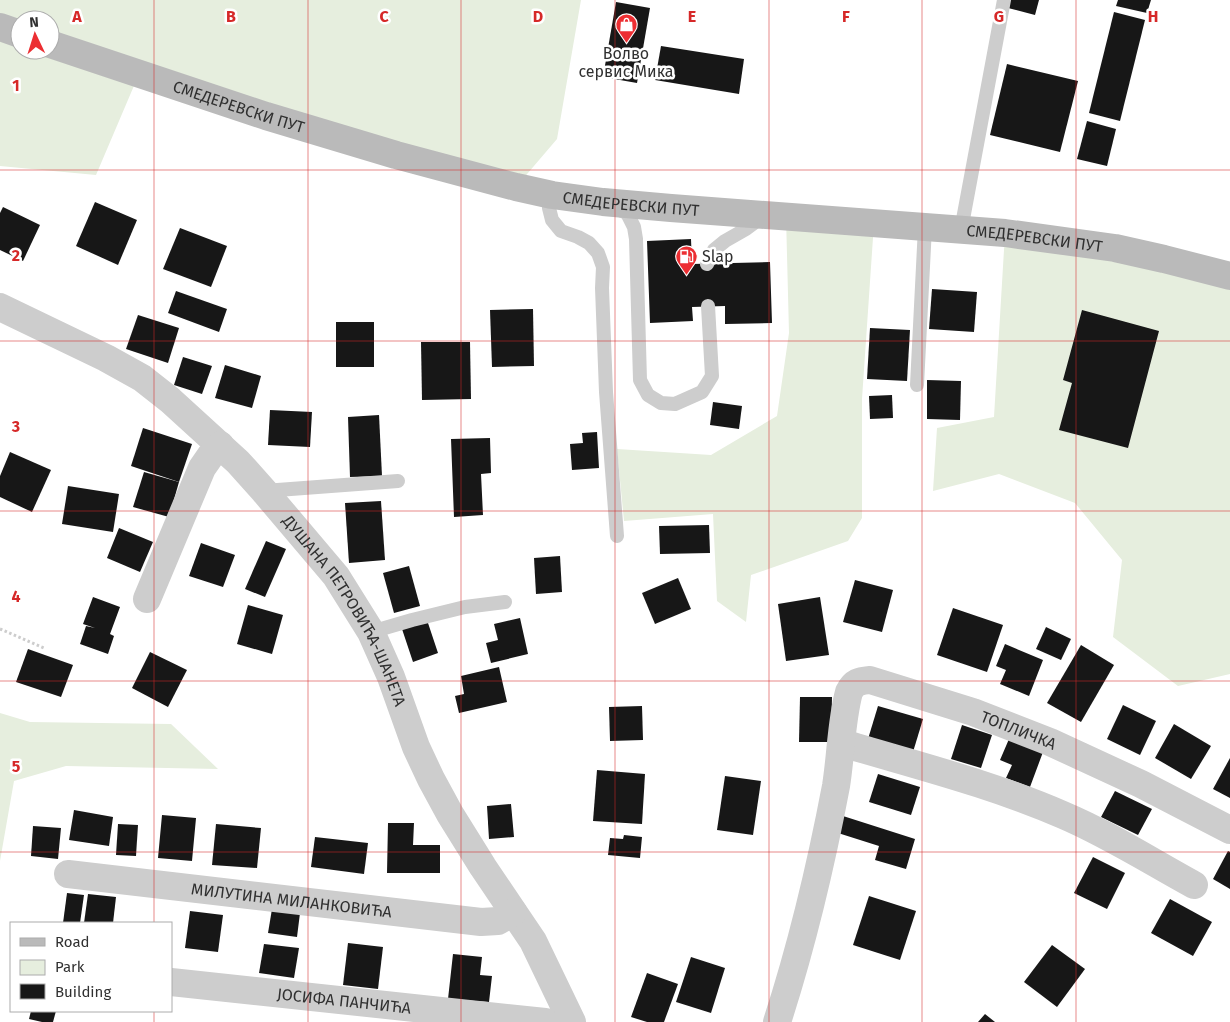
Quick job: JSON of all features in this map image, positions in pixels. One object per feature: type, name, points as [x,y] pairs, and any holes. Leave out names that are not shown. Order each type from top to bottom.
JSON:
[{"type":"main road","name":"СМЕДЕРЕВСКИ ПУТ","points":[[60,47],[266,116],[396,155],[552,195],[603,202],[1005,232],[1115,248],[1230,276]]},
{"type":"street","name":"ДУШАНА ПЕТРОВИЋА-ШАНЕТА","points":[[0,307],[106,358],[142,378],[170,400],[238,462],[336,576],[371,632],[391,677],[416,748],[431,779],[450,814],[512,912],[533,941],[572,1022]]},
{"type":"street","points":[[147,599],[202,468],[220,445]]},
{"type":"street","name":"ТОПЛИЧКА","points":[[777,1022],[808,914],[836,784],[849,692],[853,685],[860,681],[870,680],[973,712],[1050,742],[1141,784],[1230,830]]},
{"type":"street","points":[[842,743],[1032,802],[1100,833],[1194,885]]},
{"type":"street","name":"МИЛУТИНА МИЛАНКОВИЋА","points":[[68,874],[481,922],[498,921],[512,912]]},
{"type":"street","name":"ЈОСИФА ПАНЧИЋА","points":[[172,982],[545,1022]]},
{"type":"lane","points":[[962,230],[1004,0]]},
{"type":"lane","points":[[552,195],[550,208],[552,220],[561,231],[589,243],[598,253],[602,267],[606,392],[617,536]]},
{"type":"lane","points":[[603,202],[626,214],[634,227],[642,287],[640,380],[648,395],[661,403],[675,404],[702,392],[712,376],[708,306]]},
{"type":"lane","points":[[707,264],[714,250],[725,240],[746,229],[764,215]]},
{"type":"lane","points":[[917,385],[925,227]]},
{"type":"lane","points":[[264,491],[398,481]]},
{"type":"lane","points":[[371,632],[465,607],[505,602]]},
{"type":"path","points":[[0,629],[44,648]]},
{"type":"green space","points":[[0,0],[581,0],[557,139],[516,187],[139,74],[96,175],[0,166]]},
{"type":"green space","points":[[786,216],[874,223],[862,399],[862,518],[848,541],[751,575],[746,622],[717,601],[713,514],[624,521],[617,449],[711,455],[777,416],[789,333]]},
{"type":"green space","points":[[1005,233],[1230,276],[1230,674],[1178,686],[1113,637],[1122,560],[1075,503],[999,474],[933,491],[937,428],[994,417]]},
{"type":"green space","points":[[0,713],[30,722],[171,724],[218,769],[66,766],[14,781],[0,861]]},
{"type":"building","points":[[1010,0],[1039,0],[1035,15],[1008,8]]},
{"type":"building","points":[[1118,0],[1151,0],[1147,13],[1116,6]]},
{"type":"building","name":"Волво сервис Мика","points":[[616,2],[650,8],[637,83],[603,77]]},
{"type":"building","points":[[1114,12],[1145,20],[1120,121],[1089,113]]},
{"type":"building","points":[[661,46],[744,59],[739,94],[655,80]]},
{"type":"building","points":[[1007,64],[1078,81],[1060,152],[990,135]]},
{"type":"building","points":[[1087,121],[1116,129],[1107,166],[1077,159]]},
{"type":"building","points":[[95,202],[137,220],[118,265],[76,246]]},
{"type":"building","points":[[3,207],[40,225],[23,261],[0,250],[0,213]]},
{"type":"building","points":[[180,228],[227,246],[211,287],[163,269]]},
{"type":"building","name":"Slap","points":[[691,239],[692,264],[770,262],[772,323],[725,324],[725,306],[692,307],[693,321],[650,323],[647,241]]},
{"type":"building","points":[[932,289],[977,292],[974,332],[929,329]]},
{"type":"building","points":[[176,291],[227,309],[219,332],[168,313]]},
{"type":"building","points":[[533,309],[534,366],[492,367],[490,310]]},
{"type":"building","points":[[1082,310],[1159,331],[1128,448],[1059,430],[1072,383],[1063,380]]},
{"type":"building","points":[[138,315],[179,328],[168,363],[126,349]]},
{"type":"building","points":[[336,322],[374,322],[374,367],[336,367]]},
{"type":"building","points":[[870,328],[910,330],[907,381],[867,379]]},
{"type":"building","points":[[421,342],[470,342],[471,399],[422,400]]},
{"type":"building","points":[[183,357],[212,366],[202,394],[174,385]]},
{"type":"building","points":[[225,365],[261,376],[252,408],[215,398]]},
{"type":"building","points":[[927,380],[961,381],[960,420],[927,419]]},
{"type":"building","points":[[892,395],[893,418],[870,419],[869,396]]},
{"type":"building","points":[[713,402],[742,406],[739,429],[710,425]]},
{"type":"building","points":[[270,410],[312,412],[310,447],[268,445]]},
{"type":"building","points":[[379,415],[382,476],[350,477],[348,417]]},
{"type":"building","points":[[143,428],[192,444],[179,482],[131,466]]},
{"type":"building","points":[[597,432],[599,468],[572,470],[570,444],[583,443],[582,433]]},
{"type":"building","points":[[490,438],[491,473],[481,474],[483,515],[454,517],[451,439]]},
{"type":"building","points":[[10,452],[51,470],[32,512],[0,497],[0,476]]},
{"type":"building","points":[[144,472],[179,482],[169,517],[133,507]]},
{"type":"building","points":[[68,486],[119,494],[113,532],[62,524]]},
{"type":"building","points":[[381,501],[385,560],[349,563],[345,503]]},
{"type":"building","points":[[709,525],[710,553],[660,554],[659,526]]},
{"type":"building","points":[[119,528],[153,542],[140,572],[107,558]]},
{"type":"building","points":[[266,541],[286,549],[265,597],[245,589]]},
{"type":"building","points":[[201,543],[235,555],[223,587],[189,576]]},
{"type":"building","points":[[560,556],[562,592],[536,594],[534,558]]},
{"type":"building","points":[[409,566],[420,606],[394,613],[383,573]]},
{"type":"building","points":[[678,578],[691,609],[655,624],[642,593]]},
{"type":"building","points":[[855,580],[893,590],[882,632],[843,622]]},
{"type":"building","points":[[93,597],[120,607],[110,634],[114,636],[108,654],[80,644],[86,626],[95,628],[83,624]]},
{"type":"building","points":[[820,597],[829,655],[786,661],[778,604]]},
{"type":"building","points":[[248,605],[283,615],[272,654],[237,644]]},
{"type":"building","points":[[953,608],[1003,625],[987,672],[937,655]]},
{"type":"building","points":[[520,618],[528,654],[491,663],[486,643],[498,640],[494,624]]},
{"type":"building","points":[[427,620],[438,653],[413,662],[402,629]]},
{"type":"building","points":[[1046,627],[1071,639],[1061,660],[1036,649]]},
{"type":"building","points":[[1005,644],[1043,660],[1029,696],[1000,684],[1006,670],[996,666]]},
{"type":"building","points":[[1081,645],[1114,665],[1081,722],[1047,703]]},
{"type":"building","points":[[28,649],[73,665],[61,697],[16,682]]},
{"type":"building","points":[[150,652],[187,670],[168,707],[132,688]]},
{"type":"building","points":[[499,667],[507,702],[459,713],[455,696],[464,694],[461,676]]},
{"type":"building","points":[[800,697],[832,697],[831,742],[799,742]]},
{"type":"building","points":[[1123,705],[1156,721],[1140,755],[1107,739]]},
{"type":"building","points":[[642,706],[643,740],[610,741],[609,707]]},
{"type":"building","points":[[878,706],[923,719],[913,752],[868,739]]},
{"type":"building","points":[[1174,724],[1211,746],[1191,779],[1155,758]]},
{"type":"building","points":[[962,725],[992,735],[981,768],[951,759]]},
{"type":"building","points":[[1009,739],[1043,752],[1030,787],[1006,778],[1012,765],[1000,760]]},
{"type":"building","points":[[1230,758],[1230,798],[1213,789]]},
{"type":"building","points":[[597,770],[645,774],[642,824],[593,821]]},
{"type":"building","points":[[878,774],[920,787],[911,815],[869,802]]},
{"type":"building","points":[[725,776],[761,781],[753,835],[717,830]]},
{"type":"building","points":[[1115,791],[1152,809],[1138,835],[1101,817]]},
{"type":"building","points":[[511,804],[514,837],[489,839],[487,806]]},
{"type":"building","points":[[74,810],[113,817],[109,846],[69,840]]},
{"type":"building","points":[[162,815],[196,818],[192,861],[158,858]]},
{"type":"building","points":[[843,816],[915,839],[906,869],[875,860],[879,846],[838,833]]},
{"type":"building","points":[[388,823],[414,823],[413,845],[440,845],[440,873],[387,873]]},
{"type":"building","points":[[118,824],[138,825],[136,856],[116,855]]},
{"type":"building","points":[[216,824],[261,828],[257,868],[212,865]]},
{"type":"building","points":[[33,826],[61,828],[58,859],[31,856]]},
{"type":"building","points":[[624,835],[642,837],[640,858],[608,855],[610,838],[623,839]]},
{"type":"building","points":[[315,837],[368,843],[364,874],[311,867]]},
{"type":"building","points":[[1228,851],[1230,852],[1230,889],[1213,879]]},
{"type":"building","points":[[1093,857],[1125,873],[1107,909],[1074,893]]},
{"type":"building","points":[[67,893],[84,895],[80,922],[63,922]]},
{"type":"building","points":[[88,894],[116,897],[113,922],[84,922]]},
{"type":"building","points":[[869,896],[916,911],[900,960],[853,945]]},
{"type":"building","points":[[1170,899],[1212,922],[1193,956],[1151,933]]},
{"type":"building","points":[[272,909],[300,913],[297,937],[268,933]]},
{"type":"building","points":[[190,911],[223,915],[218,952],[185,948]]},
{"type":"building","points":[[348,943],[383,947],[378,989],[343,985]]},
{"type":"building","points":[[264,944],[299,948],[294,978],[259,973]]},
{"type":"building","points":[[1052,945],[1085,969],[1057,1007],[1024,982]]},
{"type":"building","points":[[453,954],[482,957],[480,975],[492,976],[489,1002],[448,999]]},
{"type":"building","points":[[691,957],[725,968],[711,1013],[676,1002]]},
{"type":"building","points":[[647,973],[678,984],[664,1022],[647,1022],[631,1017]]},
{"type":"building","points":[[31,1012],[56,1012],[53,1022],[29,1019]]},
{"type":"building","points":[[985,1014],[995,1022],[978,1022]]},
{"type":"place","name":"Волво сервис Мика","points":[[626,43]]},
{"type":"place","name":"Slap","points":[[686,275]]}]
